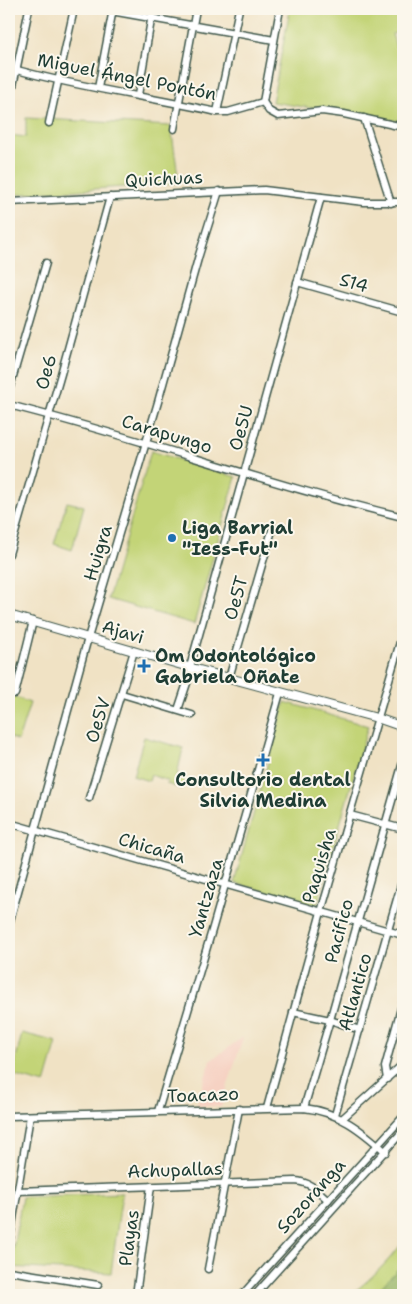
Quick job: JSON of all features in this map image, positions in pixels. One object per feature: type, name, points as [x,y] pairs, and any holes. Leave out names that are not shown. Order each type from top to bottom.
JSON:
[{"type":"street","points":[[9,105],[29,9]]},
{"type":"street","points":[[49,123],[74,9]]},
{"type":"street","points":[[100,9],[274,40]]},
{"type":"street","points":[[138,95],[153,9]]},
{"type":"street","points":[[174,129],[196,9]]},
{"type":"street","points":[[217,112],[239,9]]},
{"type":"street","points":[[280,9],[263,102],[269,111],[278,116],[322,111],[403,127]]},
{"type":"street","points":[[98,88],[113,10]]},
{"type":"street","name":"Miguel Ángel Pontón","points":[[17,70],[59,82],[138,95],[217,112],[228,112],[263,102]]},
{"type":"street","points":[[364,118],[391,202]]},
{"type":"street","name":"Quichuas","points":[[9,202],[264,190],[321,197],[403,202]]},
{"type":"street","name":"Huigra","points":[[9,924],[88,638],[146,444],[199,255],[220,191]]},
{"type":"street","name":"Oe5U","points":[[178,710],[321,197]]},
{"type":"street","name":"Oe6","points":[[9,554],[110,198]]},
{"type":"street","points":[[9,390],[46,262]]},
{"type":"street","name":"S14","points":[[297,282],[403,312]]},
{"type":"street","name":"Carapungo","points":[[9,405],[104,430],[244,473],[403,517]]},
{"type":"street","name":"Oe5T","points":[[229,678],[273,528]]},
{"type":"street","name":"Ajavi","points":[[9,615],[280,693],[377,718],[403,727]]},
{"type":"street","points":[[15,694],[32,621]]},
{"type":"street","name":"Paquisha","points":[[267,1108],[321,912],[403,632]]},
{"type":"street","name":"Oe5V","points":[[90,798],[134,651]]},
{"type":"street","name":"Yantzaza","points":[[158,1111],[280,693]]},
{"type":"street","points":[[122,694],[192,715]]},
{"type":"street","name":"Pacifico","points":[[304,1108],[403,762]]},
{"type":"street","points":[[350,815],[403,829]]},
{"type":"street","name":"Chicaña","points":[[9,823],[403,935]]},
{"type":"street","name":"Atlantico","points":[[335,1115],[403,878]]},
{"type":"street","points":[[387,1078],[385,1067],[403,1001]]},
{"type":"street","points":[[293,1012],[330,1020],[360,1030]]},
{"type":"street","points":[[343,1118],[403,1064]]},
{"type":"street","name":"Toacazo","points":[[9,1116],[304,1108],[320,1110],[343,1118],[386,1152]]},
{"type":"street","points":[[208,1269],[239,1109]]},
{"type":"street","points":[[9,1243],[30,1116]]},
{"type":"street","name":"Sozoranga","points":[[242,1295],[403,1117]]},
{"type":"street","name":"Sozoranga","points":[[255,1295],[403,1131]]},
{"type":"street","name":"Achupallas","points":[[17,1191],[303,1182],[311,1185],[328,1200]]},
{"type":"street","name":"Playas","points":[[136,1295],[151,1186]]},
{"type":"street","points":[[9,1271],[98,1285]]},
{"type":"shaded area","points":[[243,1037],[221,1107],[197,1105],[210,1061]]},
{"type":"green space","points":[[290,9],[403,9],[403,31],[392,34],[403,69],[403,122],[272,102]]},
{"type":"green space","points":[[26,118],[171,126],[179,183],[9,195],[9,135],[26,137]]},
{"type":"green space","name":"Liga Barrial \"Iess-Fut\"","points":[[151,451],[236,477],[194,624],[108,599]]},
{"type":"green space","points":[[67,502],[84,506],[72,550],[54,544]]},
{"type":"green space","points":[[12,696],[30,703],[18,741],[9,737],[9,706]]},
{"type":"green space","points":[[285,702],[368,726],[317,905],[234,883]]},
{"type":"green space","points":[[144,737],[183,748],[177,775],[185,779],[182,789],[167,784],[168,781],[151,775],[149,781],[133,776]]},
{"type":"green space","points":[[22,1033],[57,1042],[45,1084],[12,1075]]},
{"type":"green space","points":[[122,1193],[111,1273],[10,1267],[22,1197]]},
{"type":"green space","points":[[403,1242],[403,1295],[350,1295],[391,1257]]},
{"type":"green space","points":[[403,1260],[403,1295],[375,1295],[397,1270]]},
{"type":"place","name":"Liga Barrial \"Iess-Fut\"","points":[[172,538]]},
{"type":"place","name":"Om Odontológico Gabriela Oñate","points":[[144,666]]},
{"type":"place","name":"Consultorio dental Silvia Medina","points":[[263,760]]}]
